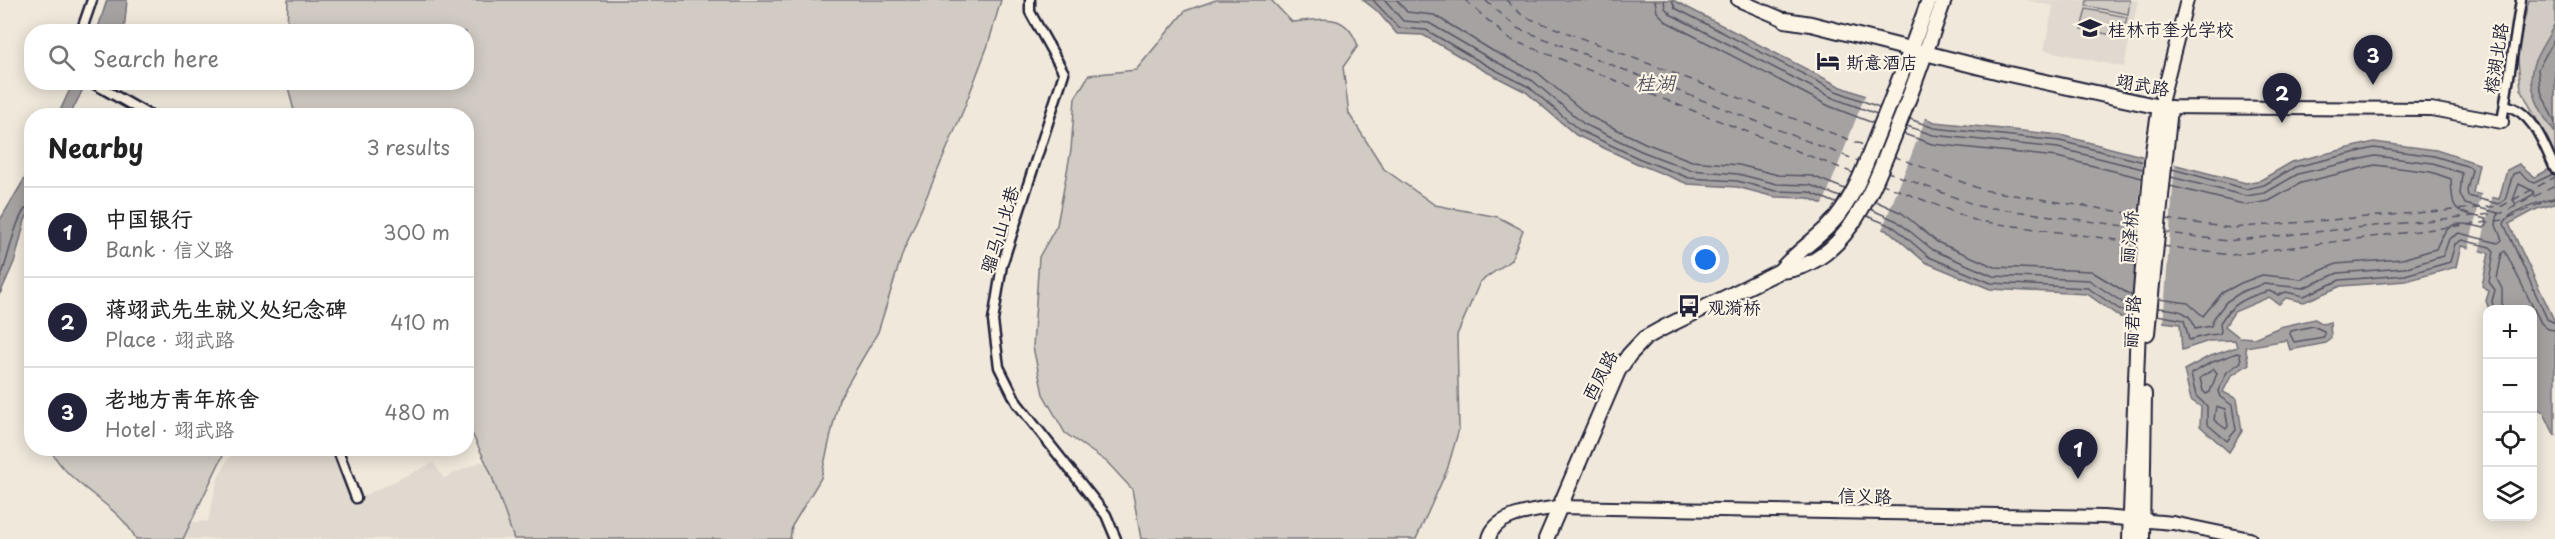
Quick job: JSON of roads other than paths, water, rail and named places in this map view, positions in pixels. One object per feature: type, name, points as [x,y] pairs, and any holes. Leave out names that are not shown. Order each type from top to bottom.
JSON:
[{"type":"main road","points":[[1918,55],[1929,0]]},
{"type":"main road","points":[[1918,55],[1944,0]]},
{"type":"main road","name":"翊武路","points":[[1785,20],[1809,31],[1918,55],[2002,81],[2164,112]]},
{"type":"main road","name":"西凤路","points":[[1780,271],[1790,259],[1832,224],[1855,190],[1897,85],[1918,55]]},
{"type":"main road","name":"西凤路","points":[[1546,539],[1603,403],[1618,371],[1629,355],[1646,338],[1663,328],[1780,271],[1796,270],[1825,252],[1844,234],[1869,198],[1912,91],[1918,55]]},
{"type":"main road","name":"丽泽桥","points":[[2143,326],[2164,112]]},
{"type":"main road","name":"丽君路","points":[[2142,539],[2137,519],[2143,326]]},
{"type":"main road","name":"丽君路","points":[[2130,539],[2137,519]]},
{"type":"street","points":[[84,24],[92,0]]},
{"type":"street","name":"骝马山北巷","points":[[1030,0],[1030,12],[1064,73],[1002,265],[993,321],[999,367],[1017,403],[1106,515],[1116,539]]},
{"type":"street","name":"翊武路","points":[[1738,0],[1785,20]]},
{"type":"street","points":[[2164,112],[2187,0]]},
{"type":"street","name":"榕湖北路","points":[[2502,122],[2521,0]]},
{"type":"street","points":[[103,90],[136,108]]},
{"type":"street","points":[[2505,105],[2514,107],[2531,121],[2553,165]]},
{"type":"street","name":"翊武路","points":[[2164,112],[2431,109],[2502,122]]},
{"type":"street","points":[[340,456],[356,498]]},
{"type":"street","name":"信义路","points":[[1489,539],[1490,533],[1500,523],[1516,516],[1558,507],[2137,519],[2250,539]]},
{"type":"water","points":[[107,0],[127,0],[125,24],[99,24]]},
{"type":"water","name":"桂湖","points":[[1363,0],[1673,0],[1839,86],[1935,122],[2060,135],[2246,183],[2261,180],[2292,162],[2374,142],[2436,150],[2479,164],[2473,193],[2499,199],[2507,170],[2519,164],[2535,177],[2555,166],[2555,204],[2537,209],[2509,224],[2555,322],[2555,436],[2544,413],[2537,407],[2537,305],[2488,305],[2486,301],[2489,291],[2482,286],[2489,253],[2461,246],[2456,267],[2406,281],[2341,286],[2304,302],[2286,298],[2279,304],[2269,297],[2234,312],[2225,326],[2239,337],[2254,338],[2280,327],[2315,319],[2323,324],[2330,322],[2331,338],[2326,343],[2290,350],[2287,340],[2245,347],[2249,364],[2231,376],[2223,392],[2237,399],[2242,431],[2229,452],[2200,426],[2201,407],[2191,400],[2184,370],[2208,357],[2237,347],[2235,340],[2209,341],[2182,350],[2180,324],[2120,317],[2087,294],[1990,289],[1925,262],[1890,232],[1808,198],[1775,197],[1737,187],[1688,184],[1576,135],[1526,92],[1423,35],[1397,34],[1377,11]]},
{"type":"water","points":[[2555,23],[2555,133],[2537,101],[2531,74],[2537,55]]},
{"type":"water","points":[[70,90],[82,90],[74,108],[61,108]]},
{"type":"water","points":[[24,180],[24,224],[15,260],[0,294],[0,220]]},
{"type":"place","name":"桂林市奎光学校","points":[[2090,28]]},
{"type":"place","name":"斯意酒店","points":[[1828,61]]},
{"type":"place","name":"老地方青年旅舍","points":[[2373,85]]},
{"type":"place","name":"蒋翊武先生就义处纪念碑","points":[[2282,123]]},
{"type":"place","name":"观漪桥","points":[[1689,306]]},
{"type":"place","name":"中国银行","points":[[2078,479]]}]
